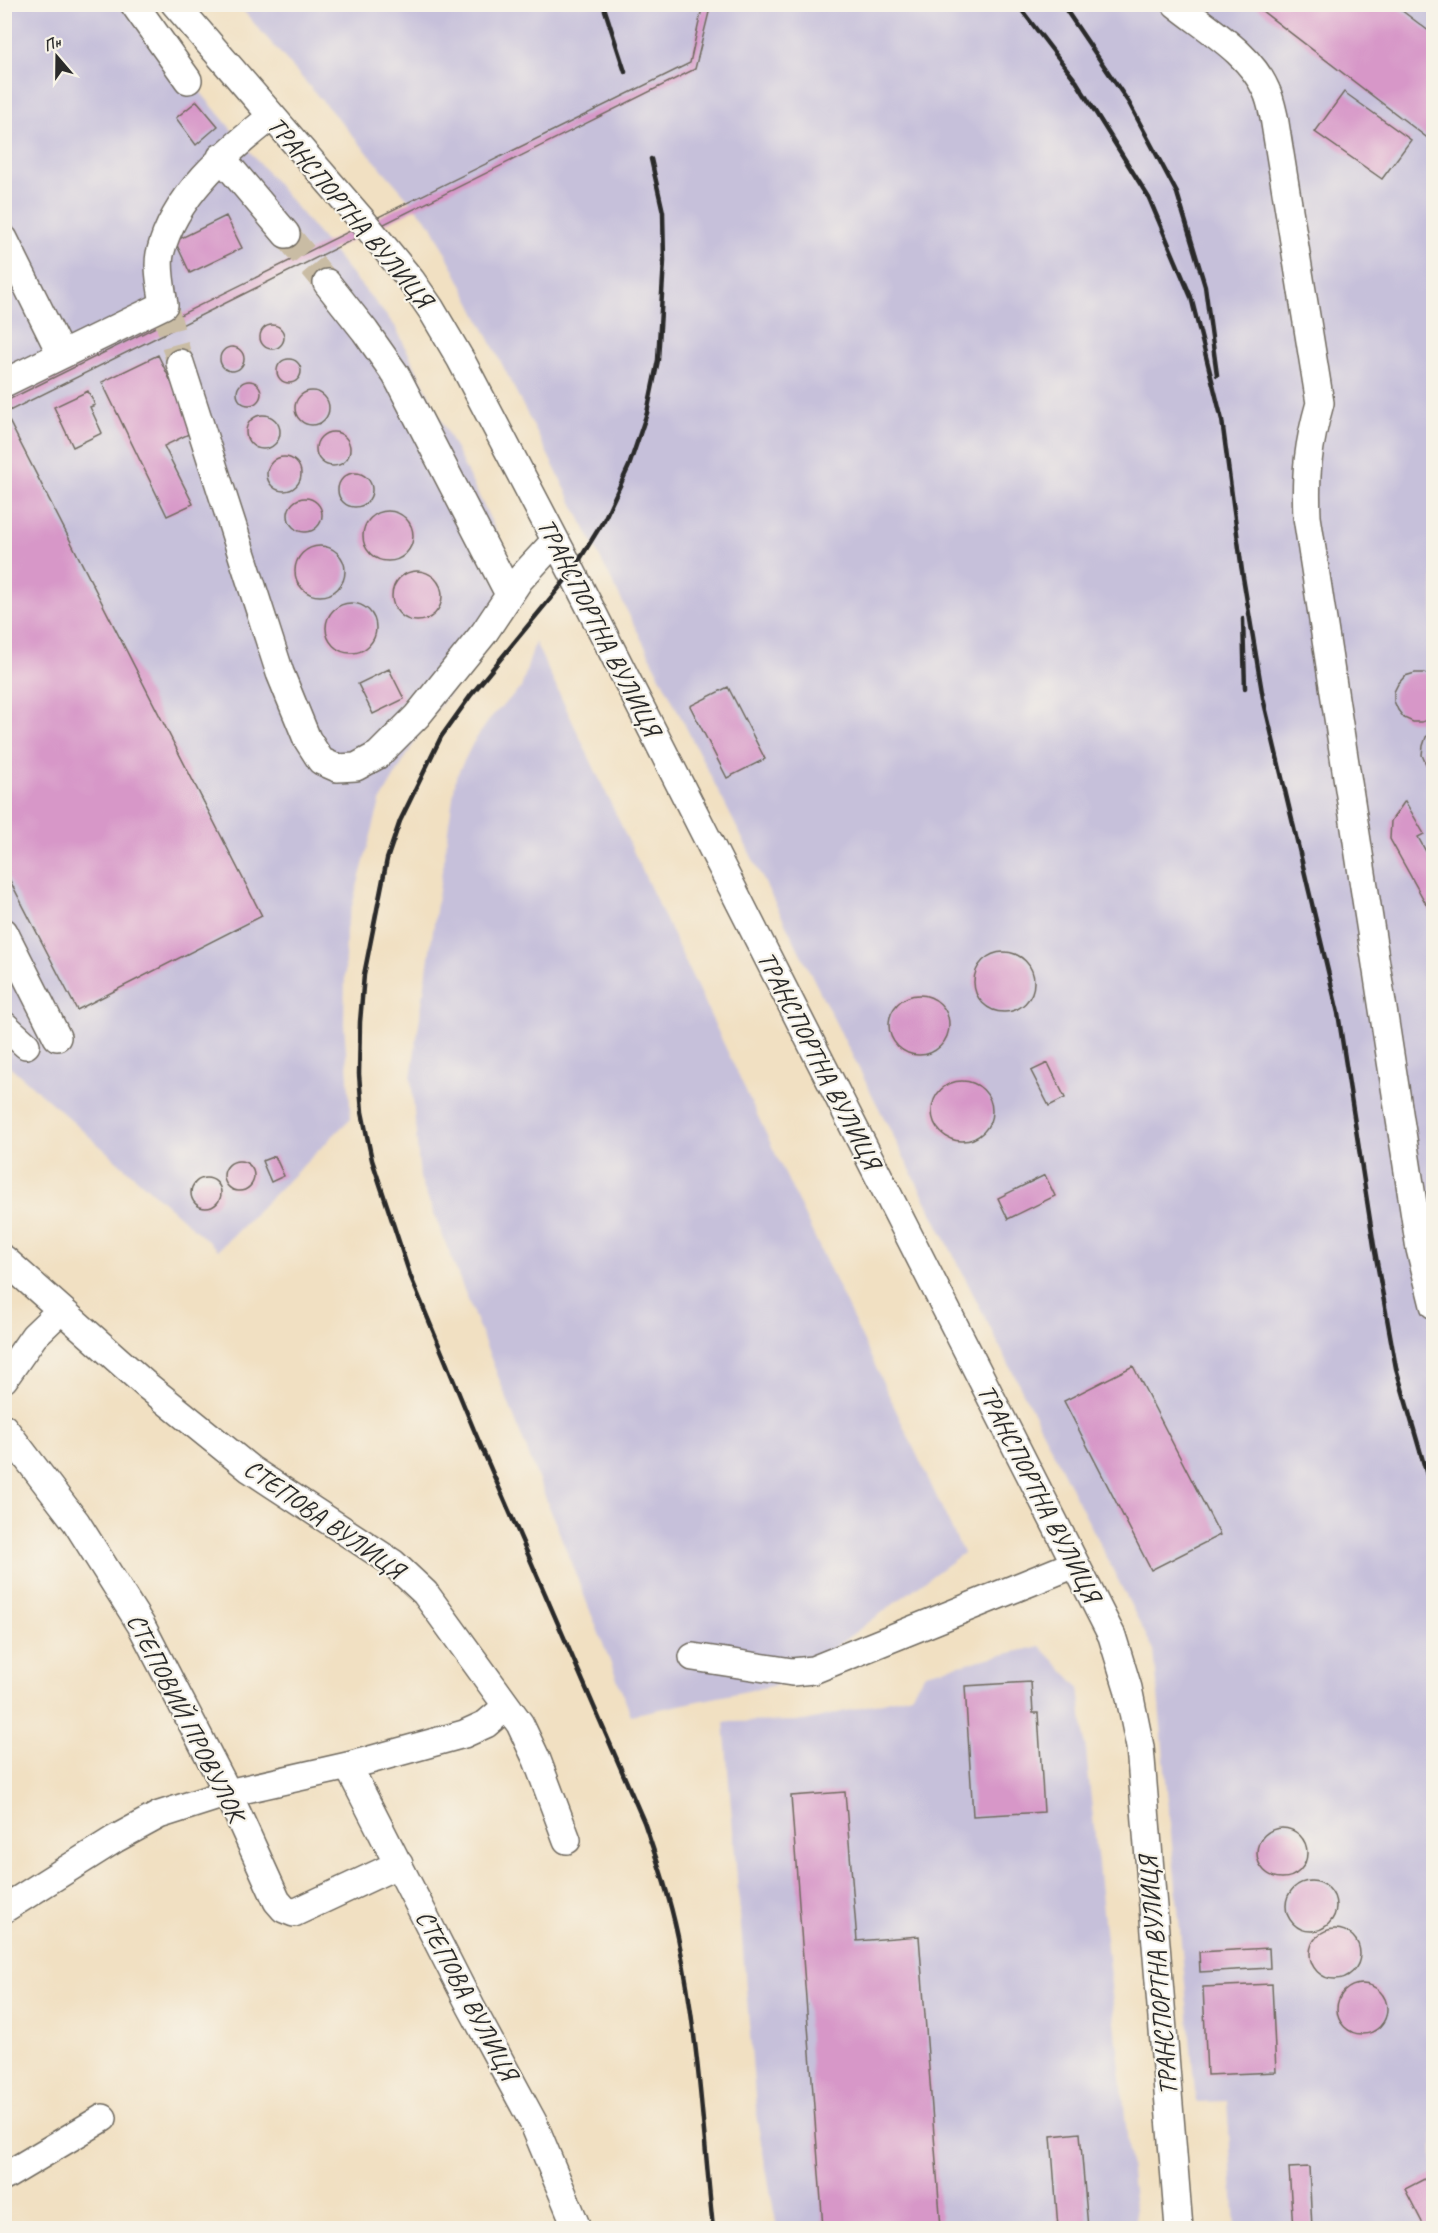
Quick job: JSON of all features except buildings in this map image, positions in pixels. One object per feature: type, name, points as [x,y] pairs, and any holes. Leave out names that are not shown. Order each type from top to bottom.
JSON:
[{"type":"street","points":[[134,4],[188,80]]},
{"type":"street","name":"ТРАНСПОРТНА ВУЛИЦЯ","points":[[175,4],[411,280],[461,360],[1112,1636],[1128,1688],[1140,1747],[1179,2229]]},
{"type":"street","points":[[1176,4],[1235,51],[1256,72],[1267,90],[1274,117],[1320,403],[1310,436],[1305,477],[1307,518],[1418,1238],[1434,1305]]},
{"type":"street","points":[[4,383],[164,305],[159,256],[168,231],[189,194],[221,157],[272,117]]},
{"type":"street","points":[[221,157],[286,234]]},
{"type":"street","points":[[4,239],[61,354]]},
{"type":"street","points":[[327,283],[396,375],[509,594]]},
{"type":"street","points":[[180,363],[280,673],[307,739],[321,761],[337,768],[356,766],[378,755],[425,706],[484,633],[509,594],[555,541]]},
{"type":"street","points":[[4,932],[57,1037]]},
{"type":"street","points":[[4,1025],[26,1045]]},
{"type":"street","name":"СТЕПОВА ВУЛИЦЯ","points":[[8,1268],[250,1469],[393,1563],[425,1593],[520,1724],[537,1760],[567,1840]]},
{"type":"street","points":[[4,1379],[34,1336],[61,1310]]},
{"type":"street","name":"СТЕПОВИЙ ПРОВУЛОК","points":[[4,1428],[76,1522],[141,1624],[228,1793],[277,1901],[284,1909],[294,1913],[399,1864]]},
{"type":"street","points":[[693,1657],[792,1672],[813,1670],[1075,1564]]},
{"type":"street","points":[[4,1909],[115,1839],[159,1815],[228,1793],[348,1766],[464,1734],[486,1724],[507,1706]]},
{"type":"street","name":"СТЕПОВА ВУЛИЦЯ","points":[[348,1766],[471,2007],[533,2122],[577,2229]]},
{"type":"street","points":[[4,2177],[103,2118]]},
{"type":"shaded area","points":[[5,5],[128,5],[395,326],[528,596],[425,724],[380,802],[346,928],[344,1024],[351,1118],[218,1250],[5,1062]]},
{"type":"shaded area","points":[[238,5],[1433,5],[1433,2228],[1235,2228],[1227,2101],[1196,2102],[1154,1651],[432,226]]},
{"type":"shaded area","points":[[535,642],[963,1553],[786,1683],[631,1715],[420,1178],[411,1077],[456,777],[473,743],[492,716],[521,688]]},
{"type":"shaded area","points":[[1040,1646],[1079,1687],[1137,2228],[777,2228],[757,2120],[724,1722],[805,1721],[911,1695],[925,1673]]},
{"type":"tunnel","points":[[286,234],[327,283]]},
{"type":"tunnel","points":[[164,305],[180,363]]},
{"type":"railway","points":[[603,4],[625,72]]},
{"type":"railway","points":[[1017,4],[1076,81],[1149,198],[1191,297],[1222,420],[1242,571]]},
{"type":"railway","points":[[1062,4],[1129,103],[1177,193],[1205,286],[1217,375]]},
{"type":"railway","points":[[651,159],[663,212],[664,261],[658,360],[647,413],[629,466],[604,520],[572,572],[471,695],[441,737],[400,821],[387,859],[364,975],[359,1074],[362,1112],[372,1160],[410,1275],[474,1430],[644,1822],[663,1879],[685,1973],[699,2082],[713,2228]]},
{"type":"railway","points":[[1241,565],[1263,698],[1338,1013],[1374,1246],[1396,1368],[1434,1499]]},
{"type":"railway","points":[[1243,619],[1245,688]]}]
